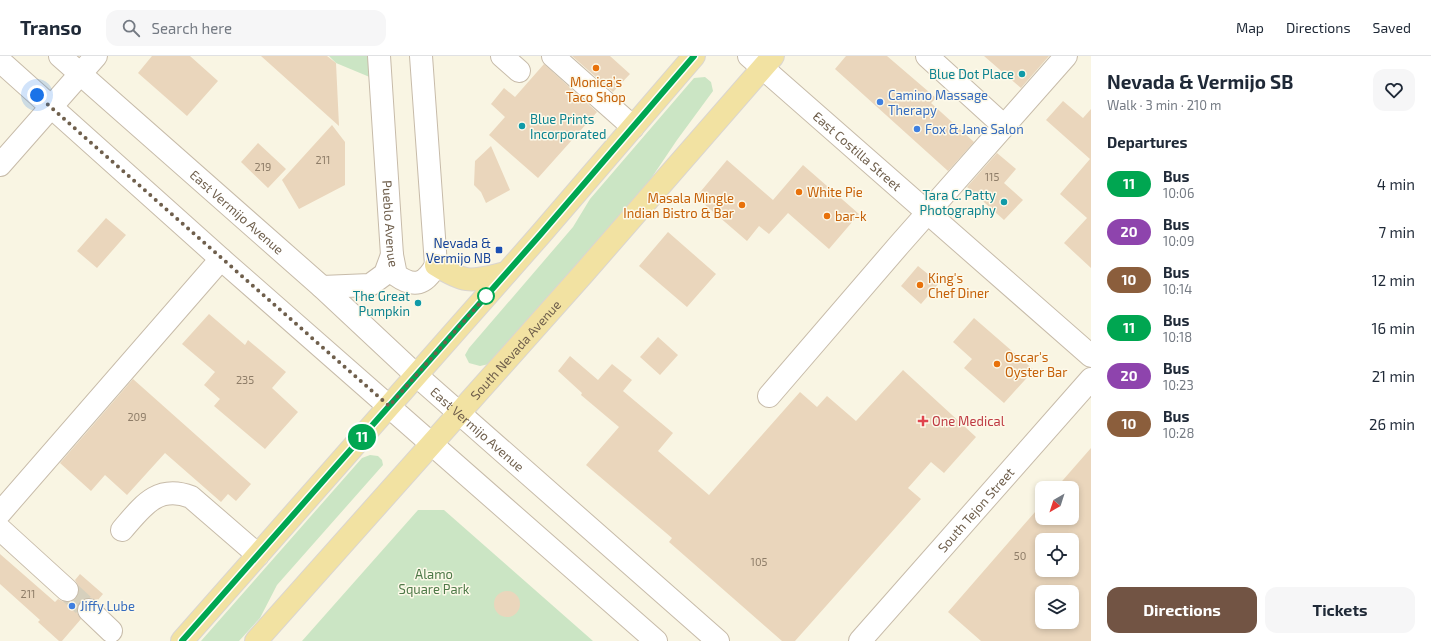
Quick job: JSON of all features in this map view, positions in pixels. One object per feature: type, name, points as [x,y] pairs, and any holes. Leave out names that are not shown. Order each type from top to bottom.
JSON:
[{"type":"main road","points":[[182,641],[506,274],[694,56]]},
{"type":"main road","name":"South Nevada Avenue","points":[[256,641],[459,413],[762,60]]},
{"type":"main road","points":[[436,265],[452,275],[472,281],[506,274]]},
{"type":"street","name":"East Vermijo Avenue","points":[[60,56],[322,287],[416,376],[718,641]]},
{"type":"street","points":[[0,165],[96,56]]},
{"type":"street","name":"Pueblo Avenue","points":[[379,56],[392,255],[396,275],[407,282],[416,283],[431,274],[436,265]]},
{"type":"street","points":[[421,56],[436,265]]},
{"type":"street","points":[[502,56],[520,71]]},
{"type":"street","points":[[553,56],[633,127]]},
{"type":"street","points":[[927,56],[1004,126]]},
{"type":"street","points":[[769,396],[1066,56]]},
{"type":"street","name":"East Costilla Street","points":[[762,60],[928,213],[1091,356]]},
{"type":"street","points":[[0,61],[221,259],[656,641]]},
{"type":"street","points":[[322,287],[370,285],[385,274],[392,255]]},
{"type":"street","points":[[0,513],[221,259]]},
{"type":"street","name":"South Tejon Street","points":[[860,641],[1091,379]]},
{"type":"street","points":[[122,530],[147,502],[169,493],[181,493],[191,497],[258,555]]},
{"type":"street","points":[[0,529],[67,590]]},
{"type":"street","points":[[89,610],[112,631]]},
{"type":"green space","points":[[329,56],[370,56],[372,78],[336,63]]},
{"type":"green space","points":[[705,77],[711,82],[713,91],[646,186],[489,364],[480,366],[469,363],[465,355],[469,348],[573,227],[590,199],[694,78]]},
{"type":"green space","points":[[370,455],[378,456],[382,460],[383,465],[277,585],[260,618],[239,641],[201,641],[362,458]]},
{"type":"green space","name":"Alamo Square Park","points":[[418,510],[444,510],[593,641],[302,641]]},
{"type":"building","points":[[152,56],[190,56],[218,81],[187,116],[138,73]]},
{"type":"building","points":[[261,56],[327,56],[336,63],[339,126]]},
{"type":"building","points":[[572,56],[610,56],[630,74],[613,92]]},
{"type":"building","points":[[846,56],[887,56],[936,98],[931,103],[974,142],[948,171],[835,69]]},
{"type":"building","name":"Blue Dot Place","points":[[984,56],[1049,56],[1021,88]]},
{"type":"building","points":[[544,64],[597,112],[538,178],[489,135],[505,117],[491,104],[504,88],[515,97]]},
{"type":"building","points":[[1063,101],[1083,118],[1091,109],[1091,268],[1064,243],[1087,218],[1060,194],[1090,159],[1046,120]]},
{"type":"building","points":[[332,125],[345,142],[345,185],[299,209],[282,180]]},
{"type":"building","points":[[258,143],[286,169],[268,188],[241,162]]},
{"type":"building","points":[[491,146],[510,190],[486,203],[481,192],[474,185],[475,161]]},
{"type":"building","points":[[997,153],[1016,169],[1004,183],[1023,200],[1004,220],[967,187]]},
{"type":"building","points":[[727,160],[773,200],[803,165],[859,214],[829,249],[788,213],[769,234],[759,226],[747,241],[696,197]]},
{"type":"building","points":[[106,218],[126,235],[97,268],[77,251]]},
{"type":"building","points":[[668,232],[716,274],[687,307],[639,266]]},
{"type":"building","name":"King's Chef Diner","points":[[918,266],[939,283],[921,304],[901,286]]},
{"type":"building","points":[[209,314],[245,345],[248,340],[286,372],[272,388],[298,412],[265,449],[214,406],[220,399],[204,385],[215,372],[182,344]]},
{"type":"building","name":"Oscar's Oyster Bar","points":[[974,318],[1034,370],[1004,403],[964,368],[972,359],[953,342]]},
{"type":"building","points":[[658,337],[678,355],[660,375],[640,357]]},
{"type":"building","points":[[570,356],[598,380],[612,364],[632,380],[623,391],[673,433],[658,451],[709,495],[800,392],[817,407],[827,396],[856,421],[903,370],[976,437],[944,473],[931,462],[908,488],[921,499],[795,641],[782,641],[669,542],[672,538],[586,465],[619,427],[581,395],[582,393],[558,371]]},
{"type":"building","points":[[133,379],[251,484],[236,501],[228,494],[221,502],[165,453],[127,495],[105,475],[91,491],[60,463]]},
{"type":"building","points":[[1091,448],[1091,641],[981,641],[948,612],[1035,512],[1035,525],[1079,525],[1079,481],[1062,481]]},
{"type":"building","points":[[0,554],[55,602],[58,599],[64,602],[70,602],[76,598],[79,592],[79,587],[75,580],[80,574],[103,594],[97,601],[92,598],[86,598],[80,601],[77,607],[77,613],[81,619],[62,641],[59,641],[38,622],[40,620],[0,584]]},
{"type":"building","points":[[507,591],[516,595],[520,604],[516,613],[507,617],[498,613],[494,604],[498,595]]},
{"type":"tunnel","points":[[67,590],[89,610]]},
{"type":"bus line","name":"11","points":[[182,641],[540,235],[694,56]]},
{"type":"place","name":"Monica’s Taco Shop","points":[[596,68]]},
{"type":"place","name":"Blue Dot Place","points":[[1022,74]]},
{"type":"place","name":"Camino Massage Therapy","points":[[880,102]]},
{"type":"place","name":"Blue Prints Incorporated","points":[[522,126]]},
{"type":"place","name":"Fox & Jane Salon","points":[[917,129]]},
{"type":"place","name":"White Pie","points":[[799,192]]},
{"type":"place","name":"Tara C. Patty Photography","points":[[1004,202]]},
{"type":"place","name":"Masala Mingle Indian Bistro & Bar","points":[[742,205]]},
{"type":"place","name":"bar-k","points":[[827,216]]},
{"type":"place","name":"Nevada & Vermijo NB","points":[[499,250]]},
{"type":"place","name":"King's Chef Diner","points":[[920,285]]},
{"type":"place","name":"The Great Pumpkin","points":[[418,303]]},
{"type":"place","name":"Oscar's Oyster Bar","points":[[997,364]]},
{"type":"place","name":"One Medical","points":[[923,421]]},
{"type":"place","name":"Jiffy Lube","points":[[72,606]]},
{"type":"route","points":[[37,95],[389,406],[488,294],[486,296]]}]
